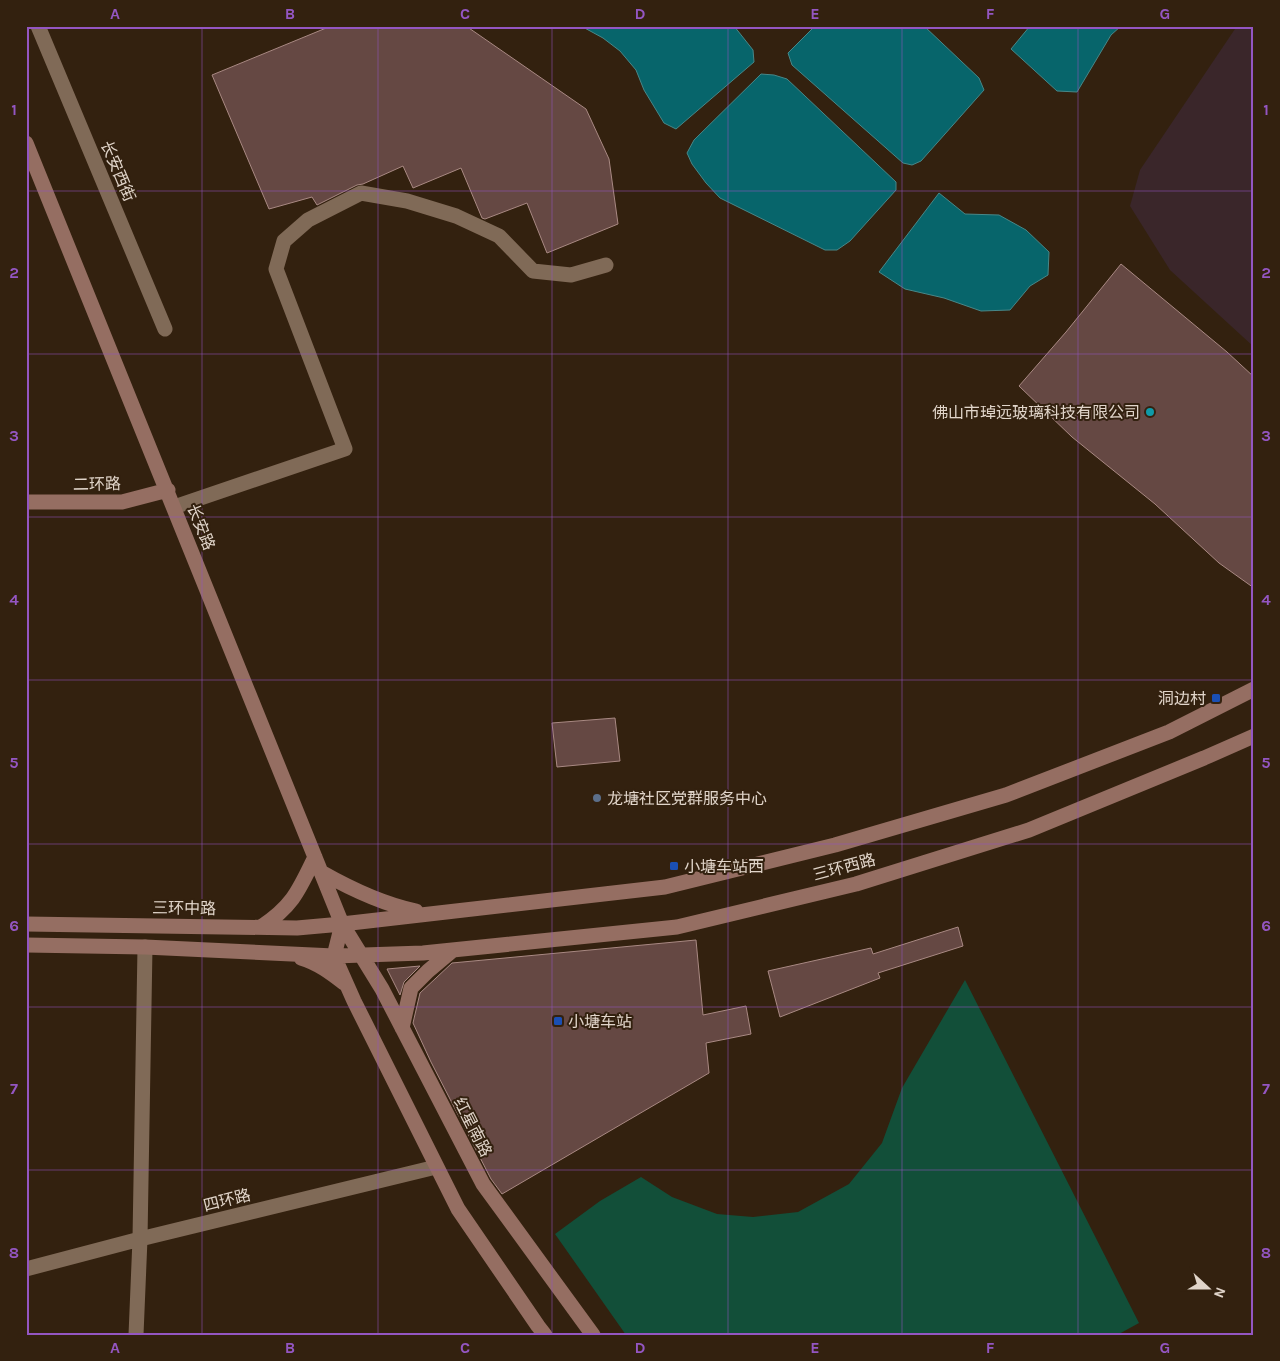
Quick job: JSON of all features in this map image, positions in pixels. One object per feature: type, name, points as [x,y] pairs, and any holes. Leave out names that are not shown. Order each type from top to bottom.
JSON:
[{"type":"main road","name":"长安路","points":[[26,143],[342,924]]},
{"type":"main road","name":"二环路","points":[[26,502],[122,502],[168,490]]},
{"type":"main road","name":"三环中路","points":[[26,924],[296,928],[665,887],[835,845],[1006,795],[1169,732],[1254,689]]},
{"type":"main road","name":"三环西路","points":[[334,956],[423,953],[676,926],[856,884],[1029,830],[1254,736]]},
{"type":"main road","points":[[261,927],[287,907],[300,888],[315,857]]},
{"type":"main road","points":[[321,872],[353,890],[394,907],[430,914]]},
{"type":"main road","points":[[342,924],[334,956],[436,1167],[458,1209],[545,1335]]},
{"type":"main road","name":"红星南路","points":[[342,924],[382,989],[483,1184],[592,1335]]},
{"type":"main road","points":[[26,945],[334,956]]},
{"type":"main road","points":[[402,1028],[411,988],[453,950]]},
{"type":"main road","points":[[286,954],[311,961],[347,985]]},
{"type":"street","name":"长安西街","points":[[38,26],[165,329]]},
{"type":"street","points":[[174,507],[345,449],[276,269],[284,241],[308,220],[361,193],[407,201],[456,216],[499,236],[533,271],[570,275],[606,265]]},
{"type":"street","points":[[136,1335],[140,1239],[145,948]]},
{"type":"street","name":"四环路","points":[[26,1268],[436,1167]]},
{"type":"shaded area","points":[[1237,26],[1254,26],[1254,347],[1170,270],[1130,206],[1140,170]]},
{"type":"green space","points":[[965,980],[1139,1323],[1117,1335],[626,1335],[555,1234],[600,1201],[641,1177],[672,1197],[717,1214],[753,1217],[798,1212],[849,1184],[882,1143],[902,1088]]},
{"type":"water","points":[[581,26],[734,26],[753,50],[754,62],[676,129],[664,123],[644,90],[636,70],[620,51],[603,38]]},
{"type":"water","points":[[815,26],[924,26],[979,78],[984,90],[921,161],[912,165],[903,163],[792,65],[788,53]]},
{"type":"water","points":[[1030,26],[1121,26],[1111,35],[1077,92],[1057,91],[1011,49]]},
{"type":"water","points":[[761,74],[787,79],[896,182],[896,190],[850,241],[837,250],[825,250],[720,198],[692,164],[687,153],[694,140]]},
{"type":"water","points":[[939,193],[965,214],[999,215],[1026,230],[1049,252],[1048,275],[1030,286],[1010,310],[981,311],[944,298],[905,289],[879,272]]},
{"type":"building","points":[[331,26],[466,26],[586,109],[609,159],[618,224],[547,253],[527,203],[485,219],[482,218],[461,168],[413,188],[403,166],[357,185],[317,205],[312,197],[269,209],[212,75]]},
{"type":"building","name":"佛山市琸远玻璃科技有限公司","points":[[1121,264],[1227,352],[1254,377],[1254,588],[1219,563],[1155,504],[1072,437],[1019,386]]},
{"type":"building","points":[[615,718],[620,761],[557,767],[552,723]]},
{"type":"building","points":[[958,927],[963,946],[878,973],[880,978],[780,1017],[768,971],[871,948],[873,954]]},
{"type":"building","name":"小塘车站","points":[[696,940],[703,1015],[746,1006],[751,1034],[706,1043],[709,1073],[502,1194],[491,1179],[413,1023],[420,993],[452,963]]},
{"type":"building","points":[[420,966],[404,982],[400,995],[387,969]]},
{"type":"place","name":"佛山市琸远玻璃科技有限公司","points":[[1150,412]]},
{"type":"place","name":"洞边村","points":[[1216,698]]},
{"type":"place","name":"龙塘社区党群服务中心","points":[[597,798]]},
{"type":"place","name":"小塘车站西","points":[[674,866]]},
{"type":"place","name":"小塘车站","points":[[558,1021]]}]
